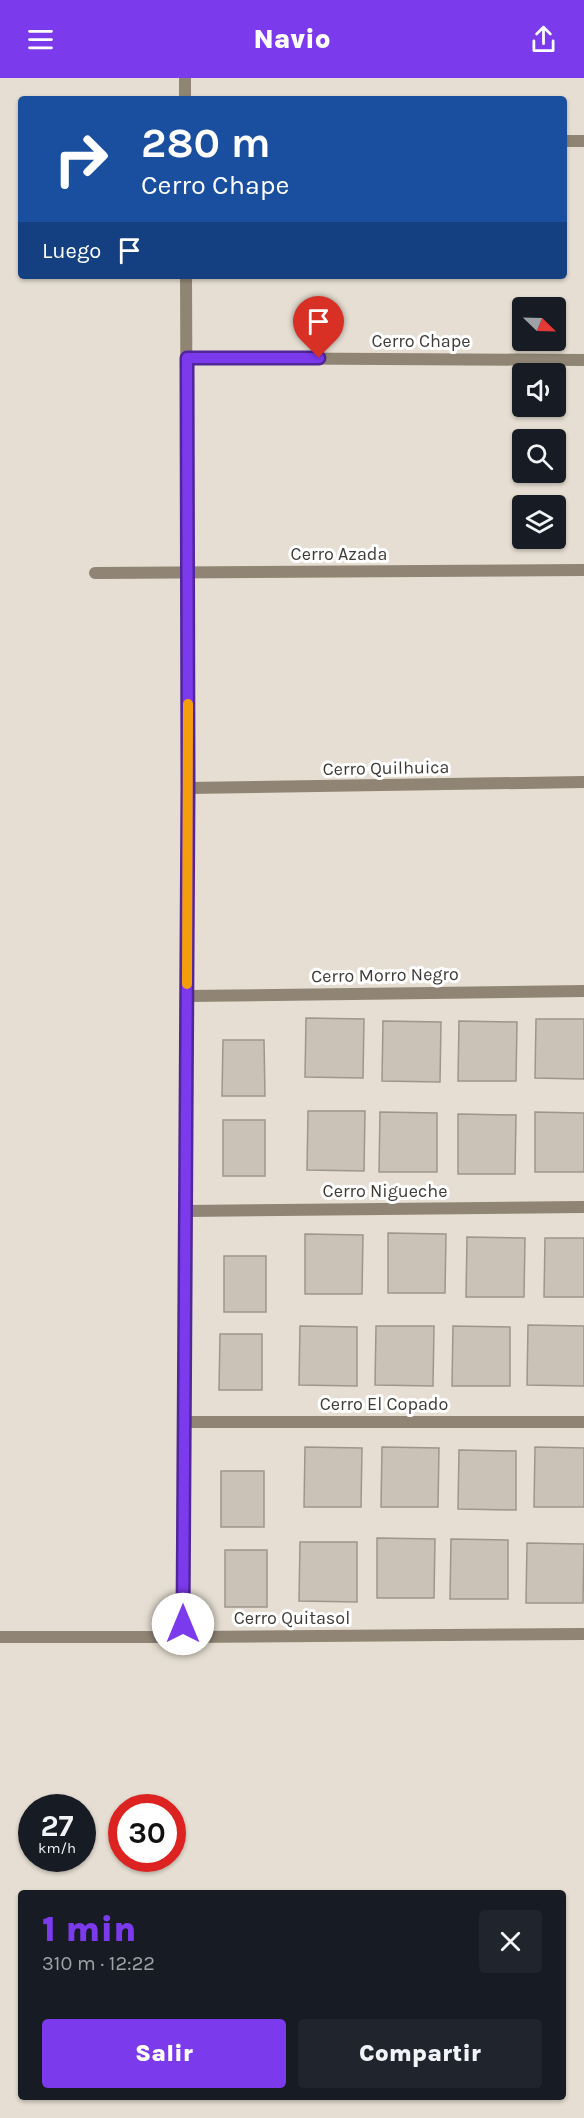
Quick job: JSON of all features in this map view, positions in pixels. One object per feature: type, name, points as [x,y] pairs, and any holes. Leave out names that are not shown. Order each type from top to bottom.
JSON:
[{"type":"street","points":[[185,78],[185,96]]},
{"type":"street","points":[[567,141],[584,141]]},
{"type":"street","points":[[183,1637],[188,788],[186,279]]},
{"type":"street","name":"Cerro Chape","points":[[187,358],[584,360]]},
{"type":"street","name":"Cerro Azada","points":[[95,573],[584,570]]},
{"type":"street","name":"Cerro Quilhuica","points":[[188,788],[584,782]]},
{"type":"street","name":"Cerro Morro Negro","points":[[187,996],[584,991]]},
{"type":"street","name":"Cerro Nigueche","points":[[186,1211],[584,1208]]},
{"type":"street","name":"Cerro El Copado","points":[[185,1422],[584,1422]]},
{"type":"street","name":"Cerro Quitasol","points":[[0,1637],[584,1634]]},
{"type":"street","points":[[0,1647],[20,1636]]},
{"type":"building","points":[[306,1018],[364,1019],[363,1078],[305,1077]]},
{"type":"building","points":[[536,1019],[584,1019],[584,1079],[535,1078]]},
{"type":"building","points":[[383,1021],[441,1022],[440,1082],[382,1081]]},
{"type":"building","points":[[459,1021],[517,1022],[516,1081],[458,1081]]},
{"type":"building","points":[[223,1040],[264,1040],[265,1096],[222,1096]]},
{"type":"building","points":[[308,1111],[365,1111],[364,1171],[307,1170]]},
{"type":"building","points":[[380,1112],[437,1113],[437,1172],[379,1172]]},
{"type":"building","points":[[535,1112],[584,1113],[584,1172],[535,1172]]},
{"type":"building","points":[[458,1114],[516,1115],[515,1174],[458,1174]]},
{"type":"building","points":[[223,1120],[265,1120],[265,1176],[223,1176]]},
{"type":"building","points":[[388,1233],[446,1234],[445,1293],[388,1293]]},
{"type":"building","points":[[305,1234],[363,1235],[362,1294],[305,1294]]},
{"type":"building","points":[[467,1237],[525,1238],[524,1297],[466,1297]]},
{"type":"building","points":[[545,1238],[584,1238],[584,1297],[544,1297]]},
{"type":"building","points":[[224,1256],[266,1256],[266,1312],[224,1312]]},
{"type":"building","points":[[528,1325],[584,1326],[584,1386],[527,1385]]},
{"type":"building","points":[[300,1326],[357,1327],[357,1386],[299,1385]]},
{"type":"building","points":[[376,1326],[434,1326],[433,1386],[375,1385]]},
{"type":"building","points":[[453,1326],[510,1327],[510,1386],[452,1386]]},
{"type":"building","points":[[220,1334],[262,1334],[262,1390],[219,1390]]},
{"type":"building","points":[[305,1447],[362,1448],[361,1507],[304,1507]]},
{"type":"building","points":[[382,1447],[439,1448],[438,1507],[381,1507]]},
{"type":"building","points":[[535,1447],[584,1448],[584,1507],[534,1507]]},
{"type":"building","points":[[459,1450],[516,1451],[516,1510],[458,1509]]},
{"type":"building","points":[[221,1471],[264,1471],[264,1527],[221,1527]]},
{"type":"building","points":[[377,1538],[435,1539],[434,1598],[377,1598]]},
{"type":"building","points":[[451,1539],[508,1540],[508,1599],[450,1599]]},
{"type":"building","points":[[300,1542],[357,1542],[357,1602],[299,1601]]},
{"type":"building","points":[[527,1543],[584,1544],[583,1603],[526,1603]]},
{"type":"building","points":[[225,1550],[267,1550],[267,1607],[225,1607]]},
{"type":"slow traffic","points":[[187,984],[188,704]]},
{"type":"route","points":[[183,1624],[188,788],[187,358],[319,358]]}]
